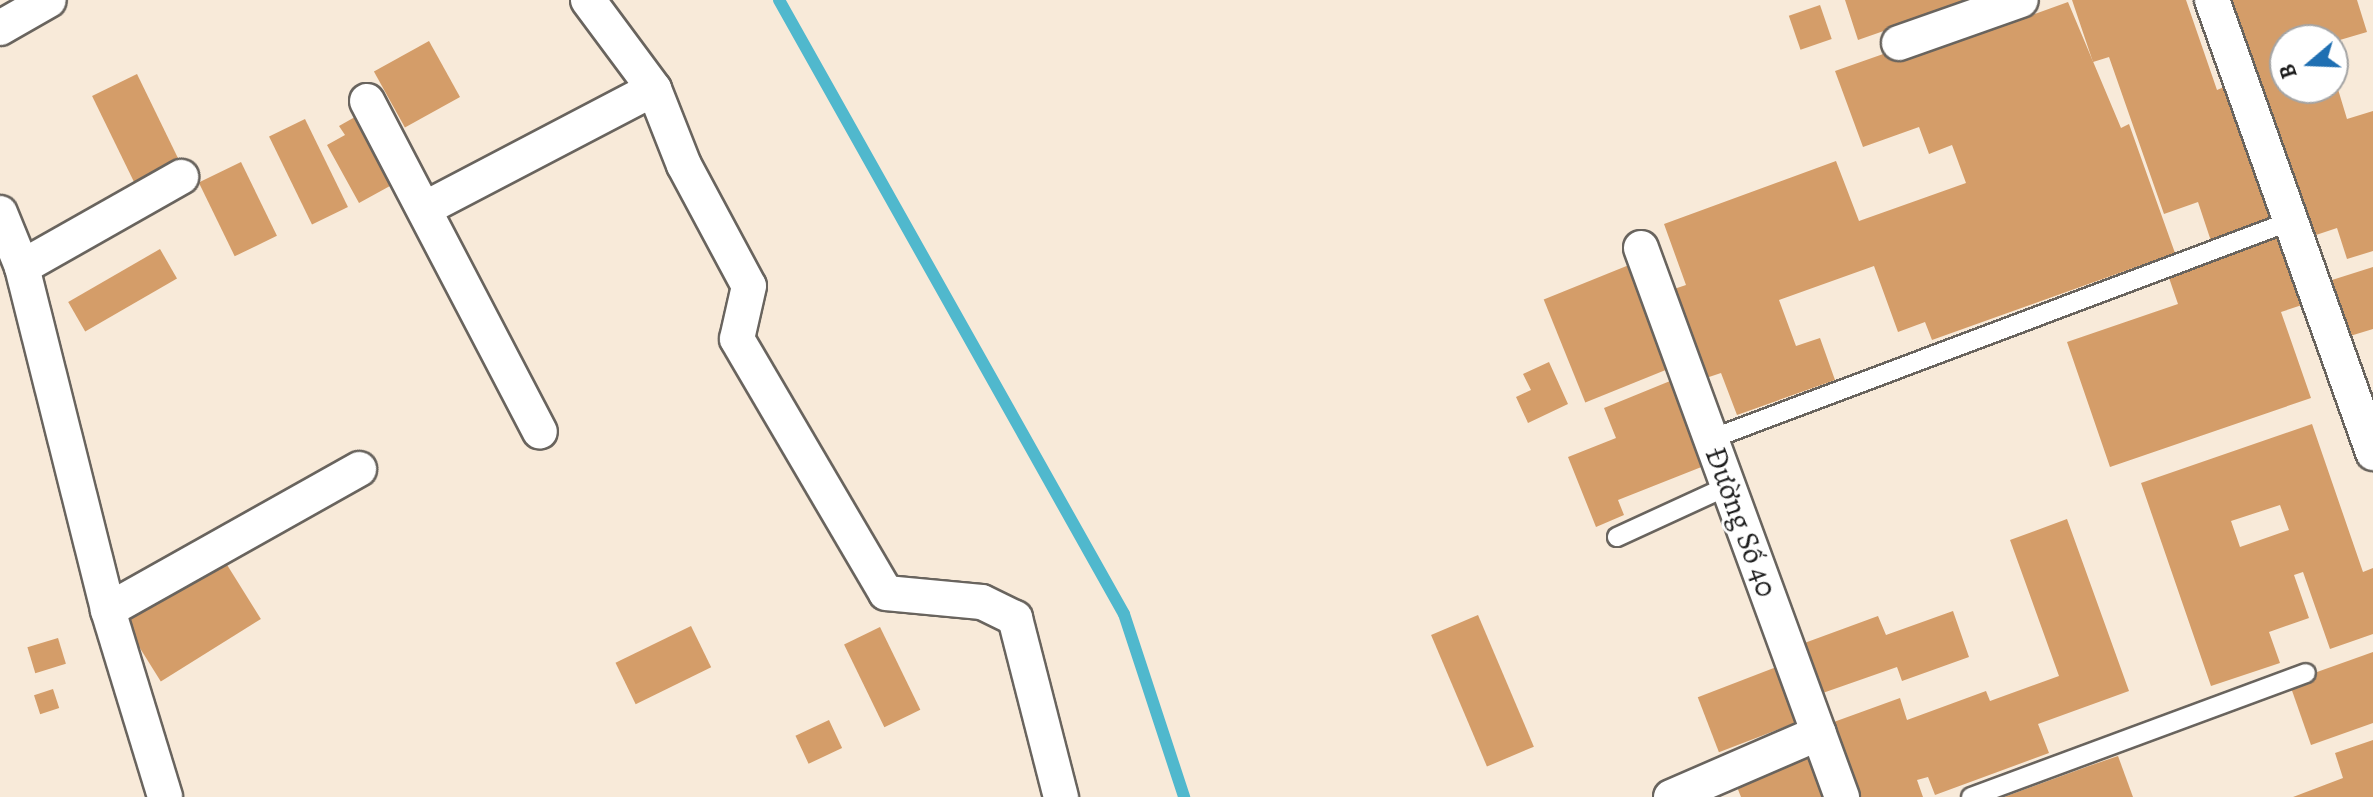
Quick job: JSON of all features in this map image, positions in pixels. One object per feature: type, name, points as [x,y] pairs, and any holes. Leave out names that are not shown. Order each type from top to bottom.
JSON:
[{"type":"street","points":[[0,28],[49,0]]},
{"type":"street","points":[[588,0],[654,89],[684,165],[749,286],[737,339],[886,593],[982,602],[1015,618],[1061,797]]},
{"type":"street","points":[[1899,43],[2021,0]]},
{"type":"street","points":[[2212,0],[2291,221],[2361,378],[2373,453]]},
{"type":"street","points":[[426,208],[654,89]]},
{"type":"street","points":[[367,101],[426,208],[540,432]]},
{"type":"street","points":[[22,267],[181,177]]},
{"type":"street","points":[[0,213],[22,267],[108,610],[165,797]]},
{"type":"street","name":"Đường Số 40","points":[[1641,248],[1842,797]]},
{"type":"street","points":[[108,610],[359,469]]},
{"type":"street","points":[[1671,797],[1819,733]]},
{"type":"lane","points":[[1711,439],[2291,221]]},
{"type":"lane","points":[[1617,537],[1728,486]]},
{"type":"lane","points":[[1971,797],[2306,673]]},
{"type":"building","points":[[1845,0],[2013,0],[1938,12],[1858,40]]},
{"type":"building","points":[[2072,0],[2186,0],[2217,90],[2224,87],[2244,145],[2252,143],[2279,217],[2211,241],[2198,202],[2164,214],[2109,57],[2093,62]]},
{"type":"building","points":[[2226,0],[2357,0],[2367,32],[2349,37],[2349,24],[2269,24],[2269,104],[2342,104],[2347,119],[2373,111],[2373,251],[2347,259],[2337,228],[2301,240]]},
{"type":"building","points":[[2068,2],[2121,128],[2129,124],[2175,253],[1932,340],[1925,322],[1898,332],[1874,266],[1779,300],[1796,346],[1820,338],[1835,380],[1737,415],[1721,373],[1700,380],[1668,291],[1686,285],[1664,224],[1836,161],[1859,221],[1966,183],[1952,145],[1929,154],[1919,127],[1863,147],[1835,71],[2028,3],[2032,15]]},
{"type":"building","points":[[1820,5],[1832,39],[1801,50],[1789,16]]},
{"type":"building","points":[[429,41],[460,97],[405,128],[374,72]]},
{"type":"building","points":[[137,74],[181,164],[136,186],[92,96]]},
{"type":"building","points":[[362,113],[399,181],[359,203],[327,145],[345,135],[339,126]]},
{"type":"building","points":[[305,119],[348,207],[312,225],[269,137]]},
{"type":"building","points":[[241,162],[277,236],[235,256],[199,183]]},
{"type":"building","points":[[2284,231],[2308,303],[2281,312],[2311,398],[2110,467],[2067,342],[2178,304],[2167,272]]},
{"type":"building","points":[[160,249],[177,278],[85,331],[68,302]]},
{"type":"building","points":[[1629,265],[1671,368],[1585,402],[1544,299]]},
{"type":"building","points":[[2373,267],[2373,329],[2350,336],[2332,280]]},
{"type":"building","points":[[1549,362],[1568,404],[1528,423],[1516,397],[1531,390],[1523,374]]},
{"type":"building","points":[[1675,379],[1709,464],[1618,500],[1624,515],[1596,527],[1568,457],[1616,438],[1604,408]]},
{"type":"building","points":[[2312,424],[2363,572],[2373,568],[2373,634],[2330,649],[2303,572],[2294,575],[2309,618],[2269,632],[2280,663],[2211,686],[2141,483]],"holes":[[[2280,505],[2289,530],[2240,547],[2231,521]]]},
{"type":"building","points":[[2067,519],[2129,691],[2038,724],[2049,753],[1935,795],[1928,777],[1917,780],[1923,797],[1858,797],[1831,723],[1900,698],[1907,720],[1986,691],[1990,701],[2059,676],[2010,540]]},
{"type":"building","points":[[219,552],[261,619],[161,682],[119,615]]},
{"type":"building","points":[[1953,611],[1969,657],[1902,681],[1897,667],[1817,695],[1799,645],[1878,616],[1886,635]]},
{"type":"building","points":[[1478,615],[1534,747],[1487,767],[1431,635]]},
{"type":"building","points":[[691,626],[711,667],[636,704],[616,663]]},
{"type":"building","points":[[880,627],[920,710],[884,727],[844,645]]},
{"type":"building","points":[[58,638],[66,664],[35,673],[27,647]]},
{"type":"building","points":[[2373,652],[2373,723],[2311,745],[2289,682]]},
{"type":"building","points":[[1779,666],[1800,721],[1719,752],[1698,697]]},
{"type":"building","points":[[53,689],[59,708],[40,714],[34,695]]},
{"type":"building","points":[[829,720],[842,748],[809,764],[795,736]]},
{"type":"building","points":[[2373,740],[2373,797],[2293,797],[2343,778],[2335,753]]},
{"type":"building","points":[[1813,748],[1830,797],[1741,797],[1733,777]]},
{"type":"building","points":[[2118,756],[2133,797],[2004,797],[2089,766]]},
{"type":"waterway","points":[[779,0],[1124,614],[1184,797]]}]
